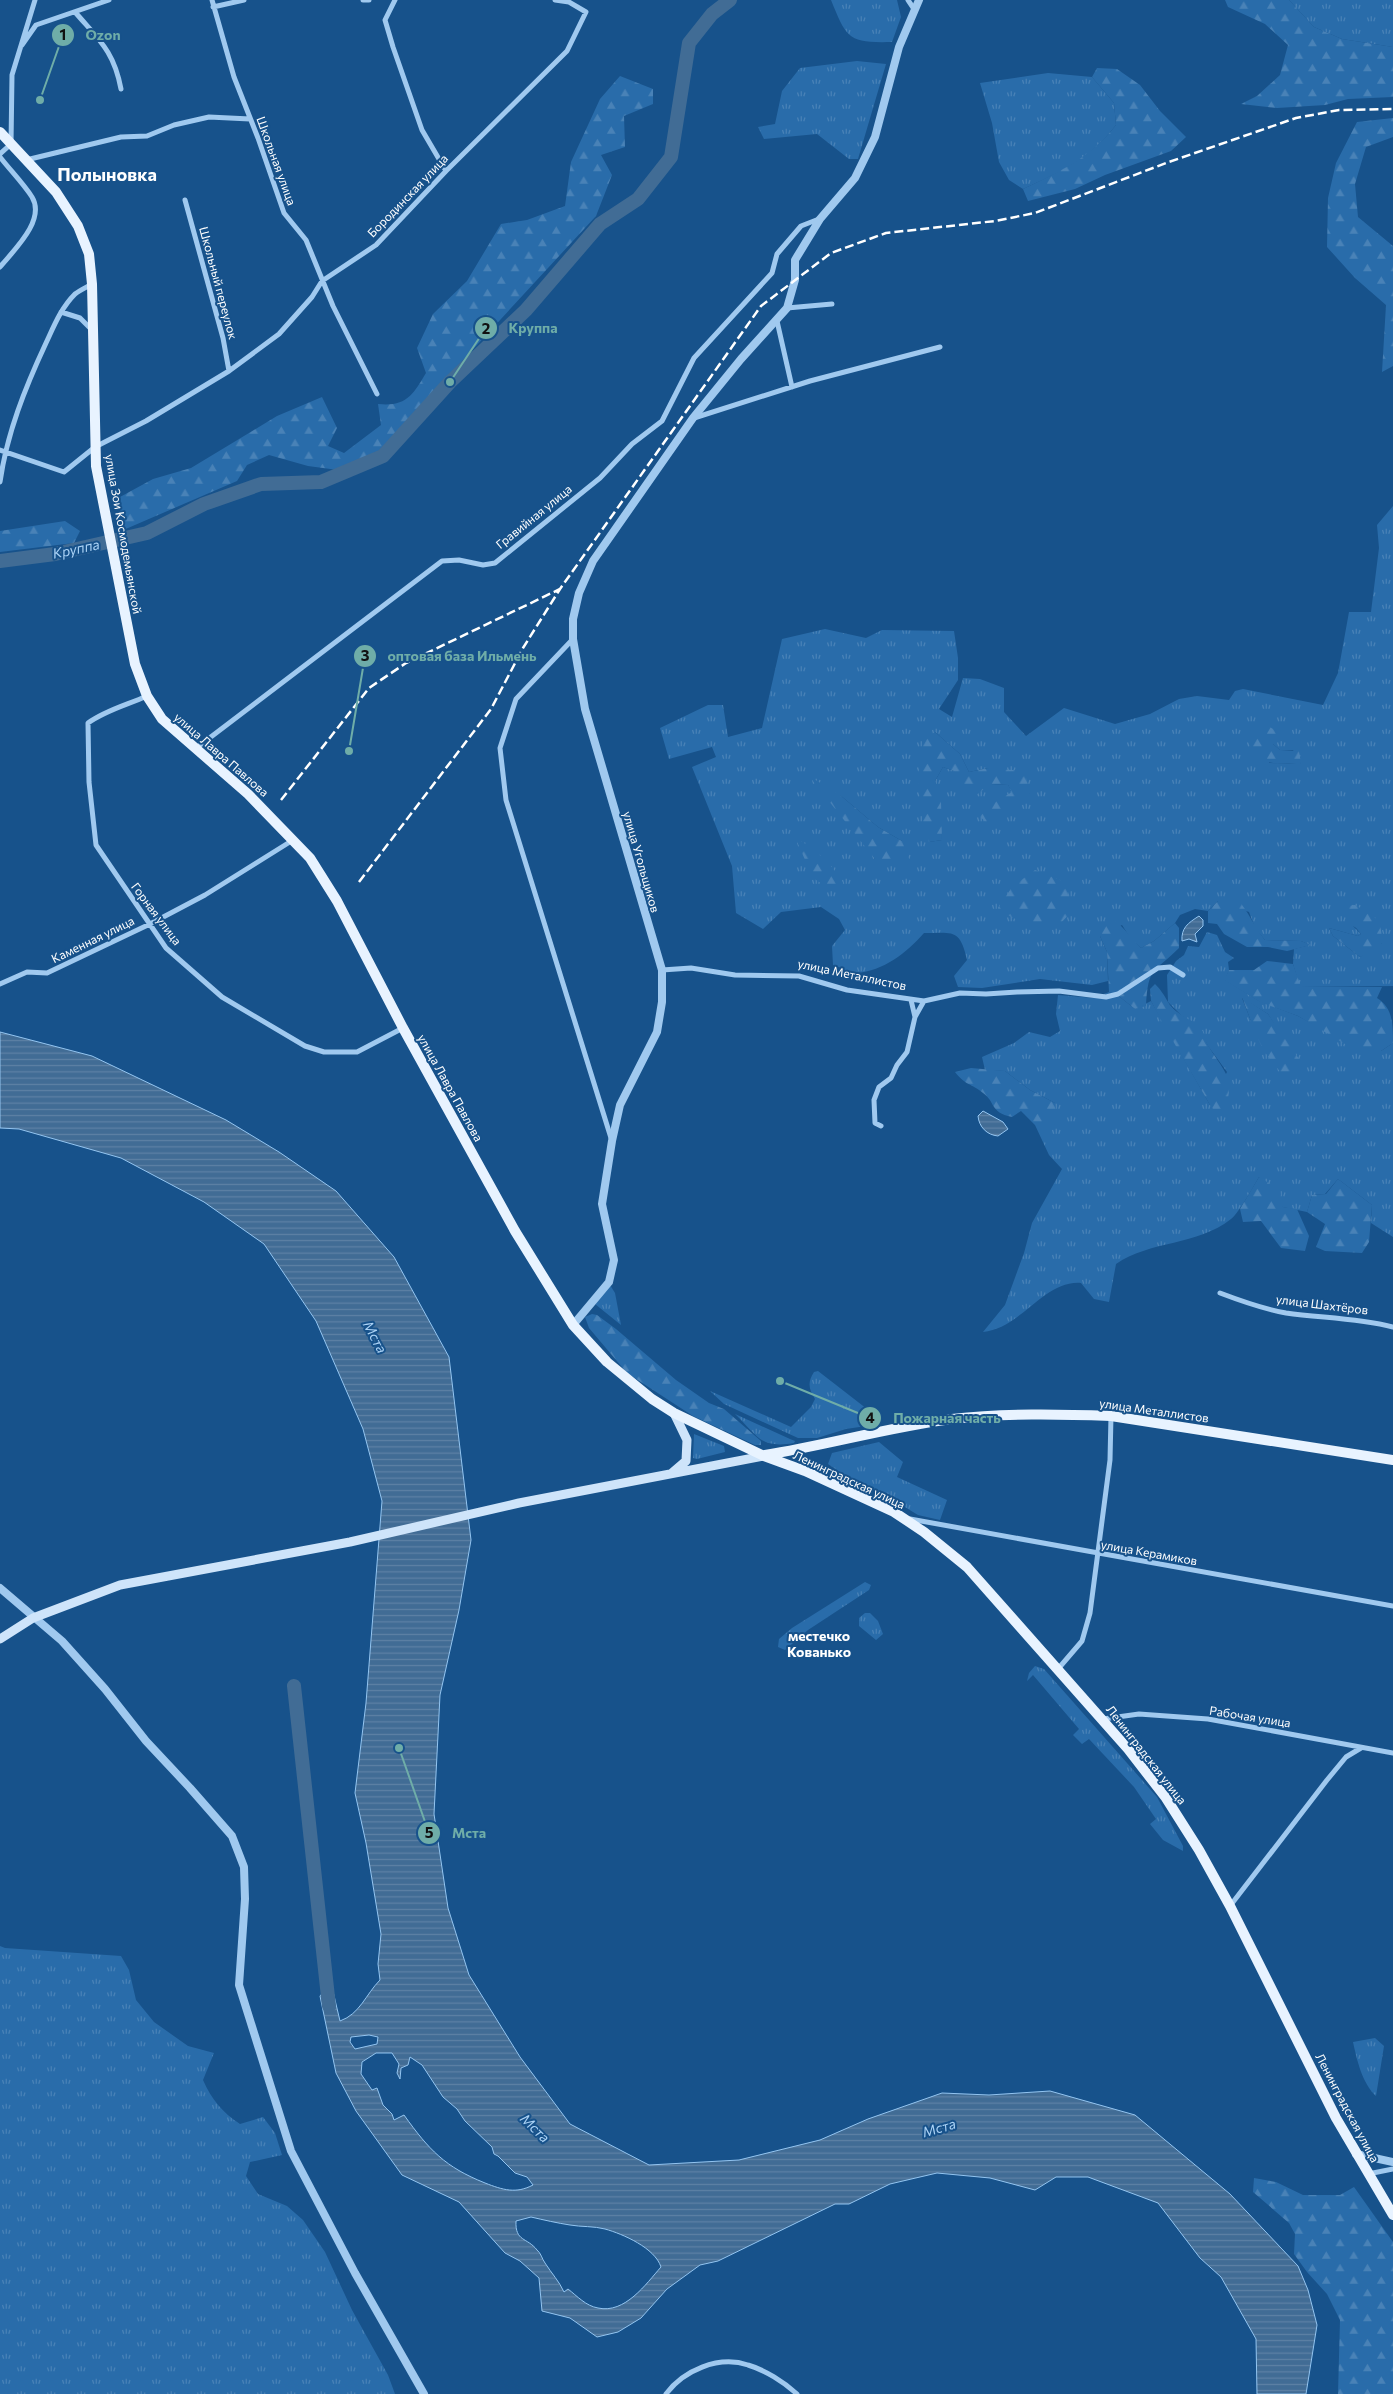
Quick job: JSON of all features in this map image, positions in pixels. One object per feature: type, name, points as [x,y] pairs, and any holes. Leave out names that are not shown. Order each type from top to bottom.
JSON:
[{"type":"main road","name":"улица Зои Космодемьянской","points":[[0,132],[56,192],[78,226],[89,254],[94,331],[94,447],[113,557],[135,664],[146,696]]},
{"type":"main road","name":"улица Лавра Павлова","points":[[146,696],[162,720],[194,750],[248,794],[294,839],[310,858],[337,901],[403,1028],[515,1231],[573,1325],[607,1362],[652,1399],[674,1413],[764,1456]]},
{"type":"main road","points":[[670,1474],[686,1462],[687,1440],[674,1413]]},
{"type":"main road","name":"улица Металлистов","points":[[764,1456],[815,1447],[891,1429],[952,1419],[1009,1415],[1112,1416],[1393,1460]]},
{"type":"main road","points":[[0,1639],[33,1618],[120,1585],[350,1542],[519,1503],[764,1456]]},
{"type":"main road","name":"Ленинградская улица","points":[[764,1456],[805,1471],[902,1518],[924,1532],[967,1567],[1103,1719],[1166,1798],[1230,1906],[1356,2154],[1393,2215]]},
{"type":"street","points":[[0,267],[32,225],[35,213],[33,198],[0,156],[11,144],[12,75],[35,0]]},
{"type":"street","points":[[19,50],[36,25],[109,0]]},
{"type":"street","name":"Школьная улица","points":[[212,0],[234,77],[284,213],[306,240],[322,281],[377,394]]},
{"type":"street","points":[[213,7],[244,0]]},
{"type":"street","points":[[363,0],[369,0]]},
{"type":"street","points":[[395,0],[386,20],[393,48],[422,130],[446,171]]},
{"type":"street","name":"Бородинская улица","points":[[2,451],[64,472],[94,447],[146,421],[229,371],[278,334],[312,298],[322,281],[376,245],[446,171],[568,51],[586,12],[569,2],[555,0]]},
{"type":"street","points":[[908,0],[914,9]]},
{"type":"street","points":[[832,304],[787,308],[795,280],[795,260],[820,219],[855,178],[875,137],[887,87],[918,0]]},
{"type":"street","points":[[75,12],[108,48],[118,68],[121,89]]},
{"type":"street","points":[[26,160],[121,137],[147,136],[174,125],[209,118],[250,119]]},
{"type":"street","name":"Школьный переулок","points":[[186,200],[224,338],[229,371]]},
{"type":"street","name":"Гравийная улица","points":[[194,750],[442,562],[459,560],[483,565],[495,562],[600,478],[632,444],[662,422],[694,358],[772,273],[777,254],[801,226],[820,219]]},
{"type":"street","points":[[0,482],[2,451],[14,418],[61,312],[76,292],[92,284]]},
{"type":"street","name":"улица Угольщиков","points":[[573,1325],[609,1282],[614,1260],[602,1204],[612,1141],[620,1105],[657,1032],[662,1002],[662,970],[585,709],[573,639],[573,619],[579,593],[593,561],[693,418],[742,358],[787,308]]},
{"type":"street","points":[[61,312],[80,318],[94,331]]},
{"type":"street","points":[[777,321],[792,387]]},
{"type":"street","points":[[693,418],[792,387],[940,347]]},
{"type":"street","points":[[573,639],[516,699],[500,748],[506,800],[612,1141]]},
{"type":"street","name":"Горная улица","points":[[146,696],[116,710],[102,713],[88,723],[89,782],[96,845],[166,948],[222,998],[305,1046],[324,1052],[356,1052],[403,1028]]},
{"type":"street","name":"Каменная улица","points":[[0,984],[27,972],[47,973],[150,924],[205,896],[294,839]]},
{"type":"street","name":"улица Металлистов","points":[[662,970],[692,968],[735,974],[799,976],[847,990],[911,1000],[924,1000],[960,993],[986,994],[1059,991],[1106,997],[1118,994],[1158,968],[1170,967],[1183,975]]},
{"type":"street","points":[[911,1000],[915,1017]]},
{"type":"street","points":[[881,1126],[875,1123],[874,1100],[879,1087],[891,1078],[896,1065],[907,1052],[915,1017],[924,1000]]},
{"type":"street","name":"улица Шахтёров","points":[[1220,1293],[1254,1305],[1286,1313],[1332,1316],[1393,1327]]},
{"type":"street","points":[[1057,1669],[1082,1641],[1090,1613],[1110,1460],[1112,1416]]},
{"type":"street","name":"улица Керамиков","points":[[902,1518],[1393,1606]]},
{"type":"street","points":[[0,1588],[62,1641],[105,1689],[146,1741],[232,1836],[244,1867],[245,1899],[239,1985],[291,2151],[355,2273],[424,2394]]},
{"type":"street","name":"Рабочая улица","points":[[1103,1719],[1139,1714],[1208,1719],[1393,1753]]},
{"type":"street","points":[[1230,1906],[1271,1850],[1346,1757],[1361,1747]]},
{"type":"street","points":[[1356,2154],[1393,2162]]},
{"type":"street","points":[[1368,2174],[1393,2169]]},
{"type":"street","points":[[666,2394],[672,2386],[691,2370],[721,2362],[747,2364],[786,2385],[797,2394]]},
{"type":"green space","points":[[831,0],[897,0],[901,17],[892,42],[866,41],[851,36],[841,23]]},
{"type":"green space","points":[[1225,0],[1289,0],[1314,27],[1342,39],[1393,47],[1393,97],[1348,99],[1325,105],[1277,108],[1241,104],[1257,96],[1280,75],[1288,45],[1265,24],[1228,7]]},
{"type":"green space","points":[[1289,0],[1393,0],[1393,47],[1342,39],[1314,27]]},
{"type":"green space","points":[[857,61],[886,64],[858,159],[849,159],[817,134],[764,139],[758,127],[775,124],[782,91],[800,68]]},
{"type":"green space","points":[[1097,68],[1117,69],[1140,85],[1160,111],[1186,137],[1171,151],[1105,175],[1075,189],[1028,201],[1023,189],[1074,163],[1096,146],[1116,125],[1114,103],[1092,77]]},
{"type":"green space","points":[[1048,73],[1092,77],[1114,103],[1116,125],[1085,156],[1062,170],[1023,189],[1009,180],[999,162],[992,123],[980,83]]},
{"type":"green space","points":[[620,76],[653,89],[653,104],[624,116],[625,147],[601,155],[612,175],[596,216],[379,451],[338,470],[308,466],[269,455],[247,465],[237,481],[121,531],[120,497],[153,479],[191,468],[277,416],[322,397],[337,428],[328,446],[344,453],[381,425],[378,404],[395,404],[408,398],[417,388],[426,373],[417,348],[433,314],[467,281],[501,224],[527,220],[565,206],[571,162],[600,99]]},
{"type":"green space","points":[[1393,118],[1393,137],[1366,147],[1355,184],[1358,217],[1393,246],[1393,366],[1382,372],[1386,305],[1355,278],[1327,247],[1328,198],[1336,163],[1357,122]]},
{"type":"green space","points":[[1393,506],[1393,986],[1300,987],[1293,964],[1294,949],[1310,945],[1301,941],[1265,940],[1255,928],[1249,912],[1218,901],[1208,911],[1195,909],[1180,915],[1175,923],[1154,941],[1141,948],[1131,939],[1122,925],[1100,936],[1107,952],[1108,981],[1092,985],[1040,979],[982,988],[958,987],[954,976],[967,960],[961,942],[954,934],[924,933],[894,960],[876,969],[853,973],[833,965],[832,946],[845,930],[839,919],[821,907],[781,912],[763,929],[736,913],[732,866],[692,767],[716,757],[712,747],[669,759],[660,728],[708,705],[723,705],[728,737],[762,728],[782,639],[825,629],[866,638],[882,630],[954,631],[958,658],[958,680],[939,709],[952,717],[963,678],[980,679],[1004,688],[1004,712],[1026,736],[1064,708],[1115,724],[1150,714],[1179,699],[1197,696],[1229,700],[1235,691],[1243,689],[1323,705],[1338,673],[1349,612],[1371,612],[1379,548],[1377,525]],"holes":[[[935,732],[960,754],[969,772],[988,768],[1030,794],[1013,792],[1008,785],[991,784],[943,767],[935,781],[942,840],[929,842]],[[1273,744],[1280,750],[1293,750],[1301,764],[1269,763]],[[840,795],[878,827],[902,841],[875,859]],[[1353,926],[1382,943],[1360,957],[1333,936],[1329,928],[1358,936],[1361,934]]]},
{"type":"green space","points":[[65,521],[80,531],[74,543],[0,552],[0,531]]},
{"type":"green space","points":[[1266,725],[1279,732],[1273,744],[1280,750],[1299,751],[1301,764],[1268,762],[1256,755],[1247,738],[1257,727]]},
{"type":"green space","points":[[935,732],[960,754],[969,772],[988,768],[1025,771],[1030,794],[990,827],[977,813],[1012,792],[1008,785],[991,784],[972,798],[954,771],[943,767],[935,781],[941,802],[942,840],[929,842],[921,812],[918,775],[924,740]]},
{"type":"green space","points":[[809,776],[840,795],[878,827],[902,841],[910,861],[875,859]]},
{"type":"green space","points":[[795,837],[822,857],[843,883],[833,891],[813,878]]},
{"type":"green space","points":[[1035,870],[1065,882],[1072,911],[1060,924],[1027,923],[1013,918],[998,908],[1012,887]]},
{"type":"green space","points":[[1238,900],[1265,940],[1301,941],[1311,945],[1287,951],[1268,947],[1247,947],[1224,934],[1217,924],[1208,923],[1208,911],[1218,901]]},
{"type":"green space","points":[[1355,905],[1376,919],[1381,928],[1382,935],[1382,943],[1375,951],[1360,957],[1333,936],[1329,928],[1358,936],[1361,934],[1344,913],[1345,906]]},
{"type":"green space","points":[[1113,920],[1141,948],[1154,941],[1175,923],[1179,928],[1179,948],[1154,971],[1148,984],[1146,1006],[1135,1009],[1120,997],[1109,992],[1107,952],[1100,936],[1102,927]]},
{"type":"green space","points":[[1207,932],[1217,935],[1225,952],[1234,958],[1228,962],[1229,970],[1225,980],[1259,1001],[1298,1016],[1329,1033],[1381,1051],[1393,1043],[1393,1237],[1371,1223],[1372,1205],[1338,1179],[1325,1194],[1312,1195],[1307,1212],[1283,1207],[1259,1177],[1234,1216],[1218,1228],[1189,1239],[1144,1251],[1116,1264],[1109,1302],[1094,1299],[1081,1283],[1068,1284],[1044,1296],[1010,1322],[997,1329],[983,1332],[1005,1305],[1024,1253],[1032,1223],[1062,1169],[1049,1155],[1035,1125],[1054,1125],[1055,1103],[1030,1090],[1005,1071],[985,1070],[982,1057],[1014,1043],[1029,1032],[1050,1037],[1060,1031],[1056,1014],[1058,995],[1094,998],[1109,992],[1120,997],[1135,1009],[1151,1001],[1210,1105],[1227,1072],[1208,1046],[1199,1027],[1182,1016],[1168,1002],[1167,975],[1176,961],[1184,955],[1188,946],[1199,947]],"holes":[[[1242,998],[1268,1014],[1281,1035],[1251,1021]]]},
{"type":"green space","points":[[1267,961],[1293,964],[1301,987],[1382,987],[1377,998],[1386,1007],[1391,1017],[1393,1043],[1381,1051],[1360,1053],[1298,1016],[1260,1002],[1224,980],[1229,970],[1254,970]]},
{"type":"green space","points":[[1155,984],[1174,1010],[1201,1028],[1208,1045],[1225,1072],[1228,1078],[1229,1093],[1223,1115],[1216,1113],[1210,1105],[1151,1001],[1150,989]]},
{"type":"green space","points":[[1242,997],[1268,1014],[1299,1059],[1301,1072],[1296,1079],[1288,1079],[1265,1051],[1259,1041]]},
{"type":"green space","points":[[971,1068],[1005,1071],[1030,1090],[1055,1103],[1057,1121],[1054,1125],[1035,1125],[1021,1111],[1012,1117],[996,1110],[987,1096],[962,1080],[955,1072]]},
{"type":"green space","points":[[1259,1177],[1280,1190],[1283,1207],[1297,1209],[1309,1236],[1305,1251],[1281,1248],[1261,1221],[1243,1222],[1240,1209]]},
{"type":"green space","points":[[1338,1179],[1372,1205],[1369,1242],[1362,1253],[1325,1251],[1316,1247],[1325,1224],[1307,1212],[1312,1195],[1326,1194]]},
{"type":"green space","points":[[610,1285],[615,1293],[621,1325],[595,1304]]},
{"type":"green space","points":[[592,1314],[597,1315],[616,1329],[676,1380],[709,1403],[724,1409],[761,1441],[761,1445],[755,1445],[693,1416],[627,1373],[589,1328],[585,1317]]},
{"type":"green space","points":[[818,1371],[867,1409],[876,1421],[866,1426],[846,1429],[817,1438],[798,1438],[724,1404],[710,1391],[791,1427],[811,1407],[815,1399],[810,1389],[810,1383],[814,1372]]},
{"type":"green space","points":[[735,1414],[795,1441],[794,1443],[783,1444],[766,1442],[760,1439]]},
{"type":"green space","points":[[694,1434],[724,1446],[725,1452],[697,1459],[693,1458]]},
{"type":"green space","points":[[879,1442],[903,1462],[897,1477],[947,1500],[940,1520],[918,1515],[875,1489],[859,1485],[828,1464],[832,1453]]},
{"type":"green space","points":[[865,1582],[871,1585],[869,1590],[808,1630],[785,1650],[778,1647],[779,1639],[792,1628]]},
{"type":"green space","points":[[865,1613],[870,1613],[878,1621],[883,1634],[876,1640],[859,1626],[859,1618]]},
{"type":"green space","points":[[1035,1666],[1044,1669],[1157,1797],[1183,1846],[1183,1851],[1163,1840],[1150,1824],[1156,1819],[1134,1787],[1089,1739],[1082,1744],[1073,1735],[1079,1729],[1033,1675],[1027,1681],[1029,1673]]},
{"type":"green space","points":[[0,1946],[5,1948],[121,1956],[129,1970],[136,2000],[154,2022],[188,2046],[214,2053],[203,2080],[214,2100],[228,2115],[240,2124],[263,2117],[275,2133],[282,2155],[250,2162],[246,2176],[258,2194],[287,2206],[303,2220],[325,2252],[352,2310],[388,2375],[395,2394],[0,2394]]},
{"type":"green space","points":[[1375,2038],[1384,2046],[1376,2096],[1367,2085],[1358,2064],[1353,2042]]},
{"type":"green space","points":[[1254,2178],[1276,2182],[1303,2195],[1340,2195],[1354,2187],[1393,2242],[1393,2394],[1338,2394],[1340,2320],[1327,2294],[1294,2254],[1295,2234],[1289,2223],[1253,2192]]},
{"type":"water","points":[[1199,916],[1203,920],[1203,926],[1195,934],[1197,942],[1189,939],[1182,941],[1186,926]]},
{"type":"water","name":"Мста","points":[[0,1032],[92,1056],[226,1120],[279,1152],[336,1191],[394,1257],[449,1357],[471,1540],[459,1610],[440,1695],[434,1814],[448,1908],[469,1975],[520,2057],[570,2124],[649,2165],[739,2160],[820,2140],[868,2119],[942,2093],[989,2095],[1050,2091],[1135,2115],[1230,2194],[1298,2266],[1308,2290],[1317,2325],[1306,2394],[1257,2394],[1256,2339],[1221,2277],[1200,2258],[1158,2203],[1088,2177],[1056,2177],[1035,2190],[990,2178],[937,2173],[890,2184],[849,2204],[835,2204],[718,2261],[700,2265],[667,2289],[641,2318],[618,2332],[597,2337],[570,2318],[542,2311],[539,2278],[520,2261],[505,2253],[459,2202],[402,2175],[356,2111],[336,2073],[320,1996],[331,1983],[340,2021],[358,2009],[380,1980],[378,1964],[381,1934],[366,1843],[355,1793],[366,1703],[382,1501],[363,1429],[316,1321],[264,1244],[204,1202],[121,1158],[19,1129],[0,1128]],"holes":[[[369,2035],[378,2037],[377,2044],[355,2049],[350,2042],[351,2037]],[[376,2053],[392,2053],[399,2064],[397,2073],[400,2079],[401,2068],[408,2065],[410,2057],[422,2065],[443,2097],[457,2109],[465,2121],[492,2147],[494,2154],[515,2173],[527,2177],[533,2185],[515,2190],[504,2189],[471,2177],[448,2164],[430,2148],[404,2115],[394,2120],[392,2114],[383,2105],[377,2088],[372,2090],[361,2074],[362,2062]],[[531,2217],[612,2231],[629,2238],[645,2248],[658,2260],[661,2267],[642,2289],[626,2302],[608,2309],[594,2307],[568,2289],[564,2292],[538,2251],[517,2233],[516,2221]]]},
{"type":"water","points":[[983,1111],[1003,1122],[1008,1129],[998,1136],[987,1132],[982,1127],[978,1116]]},
{"type":"waterway","name":"Круппа","points":[[0,561],[55,554],[147,533],[204,504],[261,484],[321,482],[383,456],[450,382],[526,310],[600,224],[638,199],[671,157],[689,43],[712,14],[730,0]]},
{"type":"waterway","points":[[294,1686],[329,2006]]},
{"type":"railway","points":[[359,882],[491,709],[523,648],[560,589],[761,306],[831,253],[886,233],[995,221],[1035,213],[1166,163],[1296,118],[1339,110],[1393,109]]},
{"type":"railway","points":[[281,800],[369,688],[406,663],[560,589]]},
{"type":"place","name":"Ozon","points":[[40,100]]},
{"type":"place","name":"Круппа","points":[[450,382]]},
{"type":"place","name":"оптовая база Ильмень","points":[[349,751]]},
{"type":"place","name":"Пожарная часть","points":[[780,1381]]},
{"type":"place","name":"Мста","points":[[399,1748]]},
{"type":"district","name":"Полыновка","points":[[107,175]]},
{"type":"district","name":"местечко Кованько","points":[[819,1644]]}]
